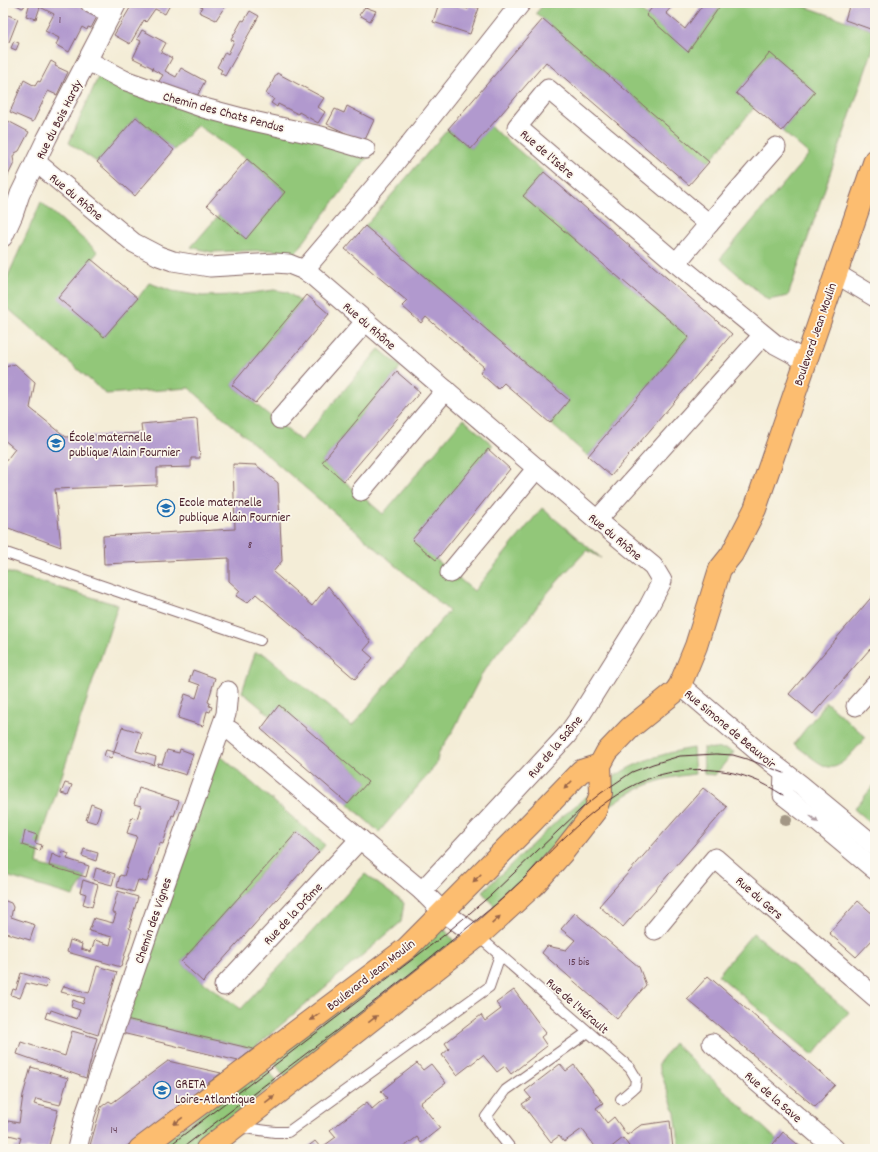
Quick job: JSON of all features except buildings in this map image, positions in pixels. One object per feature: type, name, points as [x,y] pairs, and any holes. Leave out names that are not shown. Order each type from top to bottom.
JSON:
[{"type":"main road","name":"Boulevard Jean Moulin","points":[[678,688],[696,646],[720,569],[732,554],[755,509],[875,160]]},
{"type":"main road","points":[[207,1149],[478,936],[534,885],[563,852],[595,811],[601,793],[600,765],[608,752],[630,728],[678,688]]},
{"type":"main road","name":"Boulevard Jean Moulin","points":[[140,1149],[407,948],[581,771],[600,765]]},
{"type":"street","points":[[90,3],[115,8]]},
{"type":"street","points":[[304,270],[390,169],[521,3]]},
{"type":"street","name":"Rue du Bois Hardy","points":[[3,237],[13,215],[20,194],[115,8]]},
{"type":"street","name":"Chemin des Chats Pendus","points":[[88,61],[124,80],[204,108],[253,121],[321,136],[365,149]]},
{"type":"street","name":"Rue de l'Isère","points":[[710,224],[548,89],[517,127],[676,264],[776,344],[805,361]]},
{"type":"street","points":[[676,264],[776,147]]},
{"type":"street","name":"Rue du Rhône","points":[[36,162],[134,243],[173,262],[210,267],[275,263],[289,264],[304,270],[313,276],[597,520],[653,566],[662,581]]},
{"type":"street","points":[[835,273],[875,297]]},
{"type":"street","points":[[280,419],[366,321]]},
{"type":"street","points":[[597,520],[764,334]]},
{"type":"street","points":[[361,491],[446,390]]},
{"type":"street","points":[[450,573],[537,468]]},
{"type":"street","name":"Rue de la Saône","points":[[422,891],[570,730],[649,606],[662,581]]},
{"type":"street","points":[[856,706],[875,684]]},
{"type":"street","name":"Rue Simone de Beauvoir","points":[[678,688],[784,773],[783,795],[875,870]]},
{"type":"street","name":"Chemin des Vignes","points":[[77,1149],[90,1100],[156,908],[226,714],[228,691]]},
{"type":"street","points":[[231,731],[422,891],[443,912],[478,936]]},
{"type":"street","points":[[784,773],[801,785],[875,846]]},
{"type":"street","name":"Rue de la Drôme","points":[[224,986],[360,839]]},
{"type":"street","name":"Rue du Gers","points":[[655,930],[715,858],[875,997]]},
{"type":"street","name":"Rue de la Save","points":[[712,1043],[835,1149]]},
{"type":"lane","points":[[3,552],[260,640]]},
{"type":"lane","name":"Rue de l'Hérault","points":[[478,936],[630,1068],[636,1078],[635,1087],[621,1099]]},
{"type":"lane","points":[[235,1127],[275,1132],[288,1132],[489,987],[500,955]]},
{"type":"lane","points":[[511,1149],[486,1117],[506,1090],[588,1032]]},
{"type":"green space","points":[[545,3],[632,3],[688,51],[722,3],[795,3],[875,31],[875,43],[788,296],[768,300],[720,259],[809,154],[782,131],[815,92],[770,53],[736,93],[754,108],[709,162],[536,13]]},
{"type":"green space","points":[[99,75],[369,155],[294,255],[271,250],[211,252],[191,247],[219,215],[246,238],[285,192],[247,159],[197,125],[174,150],[136,117],[97,162],[69,143]]},
{"type":"green space","points":[[490,126],[544,172],[523,196],[689,337],[588,456],[550,423],[569,400],[365,226],[448,129],[471,149]]},
{"type":"green space","points":[[41,202],[98,252],[59,298],[104,337],[149,283],[172,291],[202,296],[237,295],[274,290],[287,292],[301,302],[232,385],[301,441],[379,349],[401,367],[322,462],[383,514],[463,419],[493,445],[488,449],[413,540],[474,591],[542,508],[601,558],[587,550],[544,597],[523,626],[506,642],[483,672],[454,729],[439,752],[436,765],[379,832],[348,804],[368,782],[280,706],[271,716],[242,692],[255,653],[264,654],[352,726],[449,611],[189,388],[106,394],[3,304],[3,287]]},
{"type":"green space","points":[[3,571],[118,605],[42,836],[37,864],[86,877],[73,896],[3,875]]},
{"type":"green space","points":[[826,702],[866,737],[846,759],[839,765],[833,767],[826,766],[818,762],[794,744]]},
{"type":"green space","points":[[693,748],[695,774],[669,778],[646,785],[625,796],[603,811],[611,783],[616,775],[648,760]]},
{"type":"green space","points":[[703,748],[726,749],[734,752],[715,775],[704,774]]},
{"type":"green space","points":[[217,753],[325,845],[319,852],[296,832],[181,962],[203,982],[241,1009],[365,874],[404,903],[401,922],[253,1049],[126,1019]]},
{"type":"green space","points":[[875,784],[875,827],[854,809]]},
{"type":"green space","points":[[590,794],[586,809],[500,912],[482,892],[559,819]]},
{"type":"green space","points":[[443,927],[456,944],[285,1077],[272,1060]]},
{"type":"green space","points":[[753,933],[849,1012],[813,1055],[718,975]]},
{"type":"green space","points":[[674,1043],[777,1140],[769,1149],[680,1149],[675,1113],[658,1064]]},
{"type":"green space","points":[[265,1065],[277,1082],[189,1149],[155,1149]]},
{"type":"tram line","points":[[165,1149],[443,936],[491,895],[581,809],[601,793],[632,772],[680,756],[716,754],[733,755],[784,773]]},
{"type":"tram line","points":[[181,1149],[457,937],[502,899],[583,820],[618,794],[637,784],[667,773],[691,770],[715,770],[739,774],[750,778],[783,795]]},
{"type":"place","name":"École maternelle publique Alain Fournier","points":[[56,443]]},
{"type":"place","name":"Ecole maternelle publique Alain Fournier","points":[[166,508]]},
{"type":"place","name":"GRETA Loire-Atlantique","points":[[162,1090]]}]
